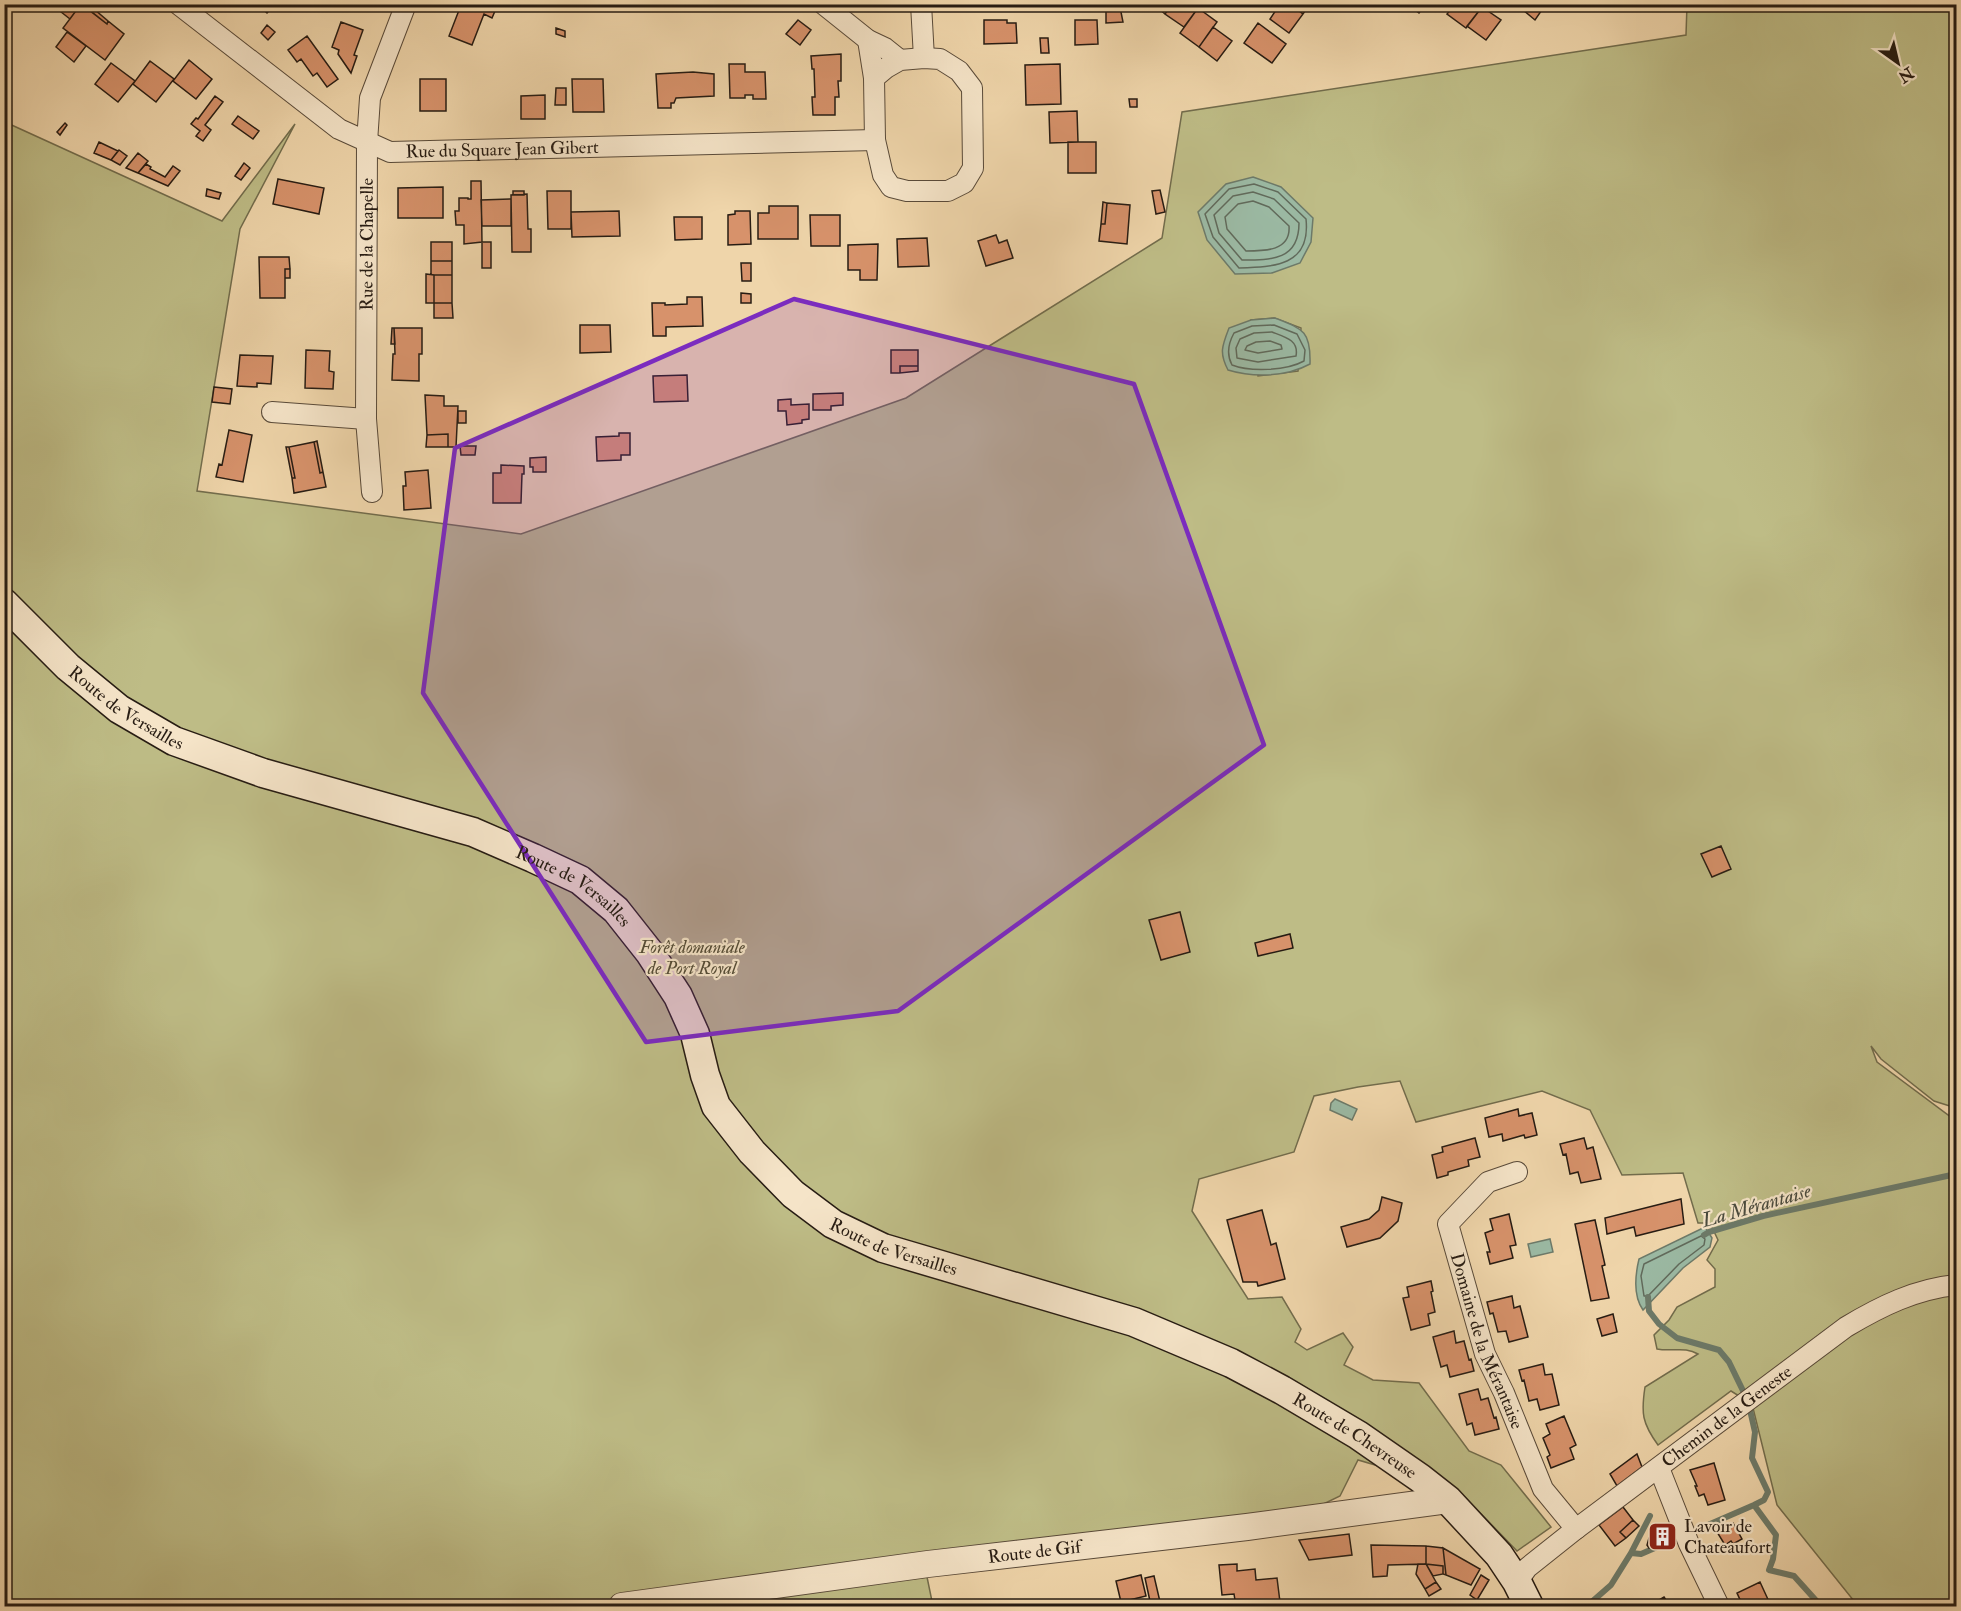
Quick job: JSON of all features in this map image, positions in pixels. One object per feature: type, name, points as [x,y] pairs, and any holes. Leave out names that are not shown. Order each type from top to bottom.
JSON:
[{"type":"main road","name":"Route de Versailles","points":[[4,603],[68,668],[119,709],[174,741],[263,773],[473,832],[580,880],[616,910],[650,954],[678,996],[695,1034],[705,1075],[717,1106],[752,1152],[793,1194],[833,1224],[883,1248],[1134,1322]]},
{"type":"main road","name":"Route de Chevreuse","points":[[1134,1322],[1231,1363],[1358,1435],[1448,1500],[1470,1521],[1499,1555],[1523,1594]]},
{"type":"street","name":"Rue du Square Jean Gibert","points":[[178,4],[339,129],[390,152],[874,140]]},
{"type":"street","name":"Rue de la Chapelle","points":[[372,492],[366,419],[367,142],[370,98],[406,4]]},
{"type":"street","points":[[823,4],[868,40],[885,48],[900,60]]},
{"type":"street","points":[[921,4],[924,58]]},
{"type":"street","points":[[868,40],[874,78],[874,140],[883,175],[891,187],[907,191],[948,191],[964,183],[973,168],[972,88],[959,71],[940,59],[924,58],[900,60],[874,78]]},
{"type":"street","points":[[272,412],[366,419]]},
{"type":"street","name":"Domaine de la Mérantaise","points":[[1517,1172],[1488,1182],[1448,1224],[1485,1354],[1504,1393],[1543,1490],[1576,1529]]},
{"type":"street","name":"Chemin de la Geneste","points":[[1523,1594],[1527,1568],[1813,1350],[1876,1309],[1908,1296],[1956,1285]]},
{"type":"street","points":[[1659,1468],[1684,1531],[1719,1606]]},
{"type":"street","name":"Route de Gif","points":[[622,1606],[928,1564],[1247,1527],[1448,1500]]},
{"type":"highlighted area","points":[[794,299],[1134,384],[1264,745],[898,1011],[646,1042],[423,693],[455,448]]},
{"type":"green space","name":"Forêt domaniale de Port Royal","points":[[1687,5],[1956,5],[1956,1108],[1934,1101],[1881,1059],[1871,1046],[1877,1062],[1956,1121],[1956,1278],[1900,1291],[1739,1396],[1731,1391],[1658,1445],[1644,1418],[1645,1387],[1698,1354],[1688,1350],[1657,1349],[1654,1335],[1669,1320],[1677,1307],[1715,1287],[1715,1269],[1707,1260],[1718,1240],[1710,1223],[1698,1223],[1683,1173],[1622,1175],[1590,1110],[1542,1091],[1416,1122],[1400,1081],[1358,1087],[1314,1096],[1294,1152],[1199,1179],[1192,1211],[1248,1299],[1282,1297],[1301,1329],[1295,1342],[1307,1350],[1343,1333],[1353,1347],[1344,1365],[1373,1380],[1419,1383],[1469,1451],[1501,1465],[1551,1527],[1517,1551],[1457,1489],[1358,1460],[1340,1496],[1307,1512],[1219,1520],[570,1606],[5,1606],[5,122],[222,221],[295,124],[240,229],[197,491],[521,534],[906,398],[1162,238],[1182,112],[1686,35]],"holes":[[[1274,318],[1301,328],[1298,371],[1258,376],[1251,320]]]},
{"type":"green space","points":[[1956,1289],[1956,1606],[1858,1606],[1777,1505],[1752,1404],[1873,1316]]},
{"type":"green space","points":[[927,1577],[933,1606],[698,1606]]},
{"type":"water","points":[[1253,177],[1281,187],[1313,218],[1311,242],[1300,263],[1272,273],[1235,274],[1207,240],[1198,212],[1226,184]]},
{"type":"water","points":[[1275,318],[1299,329],[1307,338],[1310,364],[1291,372],[1270,375],[1228,370],[1222,349],[1229,328],[1251,320]]},
{"type":"water","points":[[1335,1099],[1357,1109],[1352,1120],[1330,1110],[1331,1103]]},
{"type":"water","points":[[1705,1227],[1712,1238],[1710,1247],[1683,1268],[1643,1310],[1636,1286],[1639,1259]]},
{"type":"water","points":[[1550,1239],[1553,1252],[1531,1257],[1528,1244]]},
{"type":"building","points":[[51,4],[81,4],[70,19]]},
{"type":"building","points":[[81,4],[124,34],[105,60],[63,28]]},
{"type":"building","points":[[82,4],[88,4],[108,21],[107,24]]},
{"type":"building","points":[[257,4],[275,4],[267,13]]},
{"type":"building","points":[[301,4],[316,4],[306,11]]},
{"type":"building","points":[[463,4],[498,4],[492,18],[484,14],[472,45],[449,36]]},
{"type":"building","points":[[953,4],[977,4],[977,10],[953,10]]},
{"type":"building","points":[[1153,4],[1172,4],[1165,14]]},
{"type":"building","points":[[1172,4],[1193,4],[1198,8],[1184,27],[1165,14]]},
{"type":"building","points":[[1280,4],[1290,4],[1303,14],[1289,33],[1270,19]]},
{"type":"building","points":[[1290,4],[1310,4],[1303,14]]},
{"type":"building","points":[[1407,4],[1425,4],[1419,13]]},
{"type":"building","points":[[1455,4],[1479,4],[1482,7],[1466,28],[1447,14]]},
{"type":"building","points":[[1516,4],[1546,4],[1535,20]]},
{"type":"building","points":[[1106,7],[1120,7],[1123,22],[1106,23]]},
{"type":"building","points":[[1482,7],[1501,20],[1486,40],[1467,26]]},
{"type":"building","points":[[1198,8],[1217,22],[1199,47],[1180,33]]},
{"type":"building","points":[[798,20],[811,30],[800,45],[786,34]]},
{"type":"building","points":[[984,20],[1007,20],[1007,23],[1016,23],[1017,43],[984,44]]},
{"type":"building","points":[[1075,20],[1097,20],[1098,44],[1075,45]]},
{"type":"building","points":[[341,22],[363,30],[354,55],[357,56],[351,73],[338,54],[339,50],[332,47]]},
{"type":"building","points":[[1258,23],[1286,44],[1272,63],[1244,43]]},
{"type":"building","points":[[267,25],[275,32],[268,40],[261,33]]},
{"type":"building","points":[[1213,27],[1232,41],[1217,61],[1199,47]]},
{"type":"building","points":[[556,28],[565,31],[565,37],[556,34]]},
{"type":"building","points":[[67,32],[86,46],[74,62],[56,47]]},
{"type":"building","points":[[307,36],[338,79],[327,87],[317,73],[313,76],[301,59],[297,62],[288,50]]},
{"type":"building","points":[[1040,38],[1048,38],[1049,53],[1041,53]]},
{"type":"building","points":[[841,54],[841,81],[838,81],[839,97],[835,97],[835,115],[813,115],[812,97],[815,97],[811,56]]},
{"type":"building","points":[[189,60],[212,79],[196,99],[173,81]]},
{"type":"building","points":[[150,61],[174,79],[156,102],[133,84]]},
{"type":"building","points":[[111,63],[135,81],[118,102],[95,84]]},
{"type":"building","points":[[729,64],[745,64],[745,72],[765,72],[766,99],[753,99],[753,95],[745,95],[745,98],[730,98]]},
{"type":"building","points":[[1060,64],[1061,104],[1026,105],[1025,65]]},
{"type":"building","points":[[693,72],[714,74],[714,96],[676,98],[674,103],[671,103],[671,108],[658,108],[656,74]]},
{"type":"building","points":[[420,79],[446,79],[446,111],[420,111]]},
{"type":"building","points":[[572,79],[603,79],[604,112],[573,112]]},
{"type":"building","points":[[556,88],[566,88],[566,105],[555,105]]},
{"type":"building","points":[[545,95],[545,119],[521,119],[521,96]]},
{"type":"building","points":[[215,96],[223,102],[205,125],[211,130],[203,141],[196,136],[200,131],[191,124],[196,118],[198,119]]},
{"type":"building","points":[[1129,99],[1137,99],[1137,107],[1130,107]]},
{"type":"building","points":[[1077,111],[1078,142],[1050,143],[1049,112]]},
{"type":"building","points":[[238,116],[259,131],[253,139],[232,124]]},
{"type":"building","points":[[65,123],[67,125],[60,135],[57,132]]},
{"type":"building","points":[[99,142],[118,151],[111,160],[94,153]]},
{"type":"building","points":[[1068,142],[1096,142],[1096,173],[1068,173]]},
{"type":"building","points":[[119,150],[127,156],[120,165],[111,160]]},
{"type":"building","points":[[138,153],[148,161],[138,173],[126,168]]},
{"type":"building","points":[[244,163],[250,168],[241,180],[235,176]]},
{"type":"building","points":[[146,164],[151,167],[150,169],[165,177],[173,166],[180,171],[168,186],[138,173]]},
{"type":"building","points":[[278,179],[324,188],[319,214],[273,204]]},
{"type":"building","points":[[471,181],[481,181],[482,242],[464,244],[464,225],[456,225],[455,211],[459,211],[459,198],[471,199]]},
{"type":"building","points":[[443,187],[443,218],[398,218],[398,188]]},
{"type":"building","points":[[207,189],[221,193],[219,199],[206,196]]},
{"type":"building","points":[[1160,190],[1165,212],[1156,214],[1152,191]]},
{"type":"building","points":[[513,191],[524,191],[524,195],[513,195]]},
{"type":"building","points":[[547,191],[571,191],[571,229],[548,229]]},
{"type":"building","points":[[527,194],[531,252],[512,252],[511,195]]},
{"type":"building","points":[[511,199],[511,226],[482,226],[481,200]]},
{"type":"building","points":[[1103,202],[1107,203],[1105,224],[1101,224]]},
{"type":"building","points":[[1107,203],[1130,205],[1127,244],[1099,241],[1101,224],[1105,224]]},
{"type":"building","points":[[769,206],[798,206],[798,239],[758,239],[758,213],[769,213]]},
{"type":"building","points":[[619,211],[620,236],[572,237],[571,212]]},
{"type":"building","points":[[735,211],[750,211],[751,244],[728,245],[728,215],[735,214]]},
{"type":"building","points":[[810,215],[840,215],[840,246],[811,246]]},
{"type":"building","points":[[674,217],[702,217],[702,239],[675,240]]},
{"type":"building","points":[[996,235],[999,243],[1007,240],[1013,258],[986,266],[978,241]]},
{"type":"building","points":[[927,238],[929,266],[898,267],[897,239]]},
{"type":"building","points":[[431,242],[452,242],[452,261],[431,261]]},
{"type":"building","points":[[482,242],[491,242],[491,268],[482,268]]},
{"type":"building","points":[[878,244],[877,280],[860,280],[860,270],[848,270],[848,245]]},
{"type":"building","points":[[259,257],[289,257],[290,269],[285,269],[285,298],[260,298]]},
{"type":"building","points":[[431,261],[452,261],[452,275],[431,275]]},
{"type":"building","points":[[741,263],[751,263],[751,281],[742,281]]},
{"type":"building","points":[[285,269],[290,269],[290,278],[285,278]]},
{"type":"building","points":[[426,274],[434,275],[434,303],[426,303]]},
{"type":"building","points":[[434,275],[452,275],[452,303],[434,303]]},
{"type":"building","points":[[741,293],[751,294],[751,303],[741,303]]},
{"type":"building","points":[[687,297],[702,297],[703,326],[666,327],[666,336],[653,336],[652,303],[687,304]]},
{"type":"building","points":[[434,303],[452,303],[453,318],[434,318]]},
{"type":"building","points":[[580,325],[610,325],[611,352],[580,353]]},
{"type":"building","points":[[392,328],[394,328],[395,344],[391,344]]},
{"type":"building","points":[[394,328],[422,328],[419,381],[392,380],[393,354],[395,354]]},
{"type":"building","points":[[306,350],[330,351],[329,371],[334,372],[333,389],[305,388]]},
{"type":"building","points":[[891,350],[918,350],[918,366],[900,366],[900,373],[891,373]]},
{"type":"building","points":[[240,355],[273,356],[271,384],[257,383],[257,387],[237,386]]},
{"type":"building","points":[[900,366],[918,366],[918,371],[900,373]]},
{"type":"building","points":[[687,375],[688,401],[654,402],[653,376]]},
{"type":"building","points":[[214,387],[232,389],[230,404],[212,402]]},
{"type":"building","points":[[843,393],[843,405],[831,406],[831,410],[813,410],[813,394]]},
{"type":"building","points":[[425,395],[444,396],[444,406],[458,406],[456,447],[448,447],[448,434],[427,435]]},
{"type":"building","points":[[791,399],[791,405],[809,404],[809,419],[802,420],[802,423],[787,425],[786,411],[778,411],[778,400]]},
{"type":"building","points":[[458,411],[466,411],[466,423],[458,423]]},
{"type":"building","points":[[229,430],[252,435],[243,482],[216,477],[219,464],[222,465]]},
{"type":"building","points":[[619,433],[630,433],[630,455],[621,455],[621,460],[597,461],[596,437],[619,436]]},
{"type":"building","points":[[448,434],[448,447],[426,447],[427,435]]},
{"type":"building","points":[[317,441],[323,472],[320,473],[314,442]]},
{"type":"building","points":[[314,442],[320,473],[323,472],[326,487],[294,493],[292,478],[295,478],[289,447]]},
{"type":"building","points":[[460,446],[476,446],[475,455],[461,455]]},
{"type":"building","points":[[286,447],[289,447],[295,478],[292,478]]},
{"type":"building","points":[[546,457],[546,472],[533,472],[533,467],[530,467],[530,458]]},
{"type":"building","points":[[501,465],[524,466],[521,503],[493,503],[493,473],[501,473]]},
{"type":"building","points":[[428,470],[431,508],[404,510],[405,472]]},
{"type":"building","points":[[1721,846],[1731,869],[1712,877],[1701,854]]},
{"type":"building","points":[[1180,912],[1190,952],[1161,960],[1149,920]]},
{"type":"building","points":[[1290,934],[1293,948],[1258,956],[1255,943]]},
{"type":"building","points":[[1518,1109],[1519,1116],[1532,1113],[1537,1135],[1525,1138],[1524,1135],[1503,1141],[1502,1134],[1489,1137],[1485,1118]]},
{"type":"building","points":[[1475,1138],[1480,1157],[1468,1160],[1469,1166],[1437,1178],[1432,1155],[1443,1152],[1442,1147]]},
{"type":"building","points":[[1584,1138],[1587,1149],[1593,1147],[1601,1179],[1581,1183],[1578,1172],[1570,1174],[1566,1154],[1563,1155],[1560,1144]]},
{"type":"building","points":[[1382,1197],[1402,1203],[1398,1221],[1380,1238],[1347,1247],[1341,1227],[1369,1219],[1379,1210]]},
{"type":"building","points":[[1681,1199],[1684,1224],[1636,1236],[1634,1227],[1607,1234],[1605,1218]]},
{"type":"building","points":[[1262,1210],[1271,1245],[1276,1243],[1285,1279],[1258,1286],[1257,1282],[1243,1282],[1227,1220]]},
{"type":"building","points":[[1509,1214],[1516,1245],[1510,1246],[1513,1258],[1490,1264],[1487,1252],[1490,1252],[1485,1233],[1493,1230],[1490,1219]]},
{"type":"building","points":[[1595,1220],[1605,1265],[1602,1266],[1609,1298],[1591,1301],[1575,1224]]},
{"type":"building","points":[[1431,1281],[1435,1312],[1428,1314],[1430,1325],[1411,1330],[1403,1298],[1409,1297],[1407,1287]]},
{"type":"building","points":[[1512,1296],[1514,1308],[1520,1306],[1528,1337],[1509,1342],[1506,1331],[1498,1332],[1493,1313],[1490,1314],[1487,1302]]},
{"type":"building","points":[[1613,1314],[1617,1332],[1602,1336],[1597,1319]]},
{"type":"building","points":[[1454,1331],[1456,1343],[1464,1341],[1474,1371],[1450,1377],[1447,1365],[1441,1367],[1433,1337]]},
{"type":"building","points":[[1543,1364],[1545,1375],[1552,1374],[1559,1405],[1540,1410],[1537,1399],[1529,1401],[1519,1370]]},
{"type":"building","points":[[1478,1389],[1481,1400],[1488,1398],[1499,1429],[1475,1435],[1472,1423],[1467,1425],[1459,1394]]},
{"type":"building","points":[[1564,1416],[1576,1445],[1570,1448],[1574,1459],[1551,1468],[1547,1457],[1550,1455],[1543,1438],[1550,1434],[1546,1424]]},
{"type":"building","points":[[1637,1454],[1642,1467],[1617,1486],[1610,1474]]},
{"type":"building","points":[[1714,1463],[1725,1500],[1708,1505],[1704,1494],[1699,1496],[1690,1470]]},
{"type":"building","points":[[1623,1507],[1633,1520],[1620,1532],[1626,1538],[1615,1546],[1599,1525]]},
{"type":"building","points":[[1633,1520],[1639,1526],[1626,1538],[1620,1532]]},
{"type":"building","points":[[1733,1523],[1742,1539],[1725,1545],[1717,1532]]},
{"type":"building","name":"Lavoir de Chateaufort","points":[[1674,1526],[1678,1535],[1649,1548],[1647,1545],[1649,1538]]},
{"type":"building","points":[[1349,1534],[1352,1555],[1309,1560],[1299,1540]]},
{"type":"building","points":[[1371,1545],[1426,1546],[1426,1564],[1388,1565],[1387,1576],[1373,1577]]},
{"type":"building","points":[[1426,1546],[1443,1548],[1446,1575],[1443,1574],[1443,1566],[1426,1564]]},
{"type":"building","points":[[1443,1548],[1480,1569],[1471,1585],[1446,1575]]},
{"type":"building","points":[[1237,1564],[1237,1571],[1255,1569],[1256,1580],[1277,1578],[1280,1602],[1268,1603],[1266,1606],[1236,1606],[1234,1594],[1222,1595],[1219,1565]]},
{"type":"building","points":[[1418,1564],[1426,1564],[1436,1582],[1425,1589],[1416,1574]]},
{"type":"building","points":[[1426,1564],[1443,1566],[1443,1574],[1433,1576]]},
{"type":"building","points":[[1141,1575],[1146,1596],[1121,1602],[1116,1581]]},
{"type":"building","points":[[1481,1575],[1489,1580],[1477,1600],[1470,1595]]},
{"type":"building","points":[[1154,1576],[1161,1606],[1151,1606],[1145,1578]]},
{"type":"building","points":[[1436,1582],[1441,1589],[1429,1596],[1425,1589]]},
{"type":"building","points":[[1760,1582],[1771,1606],[1743,1606],[1737,1593]]},
{"type":"building","points":[[1664,1597],[1670,1606],[1649,1606]]},
{"type":"building","points":[[973,1601],[974,1606],[956,1606],[956,1605]]},
{"type":"building","points":[[1102,1602],[1102,1606],[1075,1606],[1075,1605]]},
{"type":"waterway","name":"La Mérantaise","points":[[1704,1235],[1763,1216],[1956,1174]]},
{"type":"waterway","name":"La Mérantaise","points":[[1587,1606],[1611,1585],[1631,1553],[1641,1554],[1754,1505],[1764,1500],[1768,1492],[1752,1458],[1755,1432],[1748,1401],[1729,1362],[1719,1350],[1677,1338],[1659,1324],[1649,1311],[1648,1297]]},
{"type":"waterway","name":"La Mérantaise","points":[[1754,1505],[1776,1535],[1769,1570],[1794,1576],[1821,1606]]},
{"type":"waterway","points":[[1631,1553],[1650,1516]]},
{"type":"place","name":"Lavoir de Chateaufort","points":[[1663,1536]]}]
